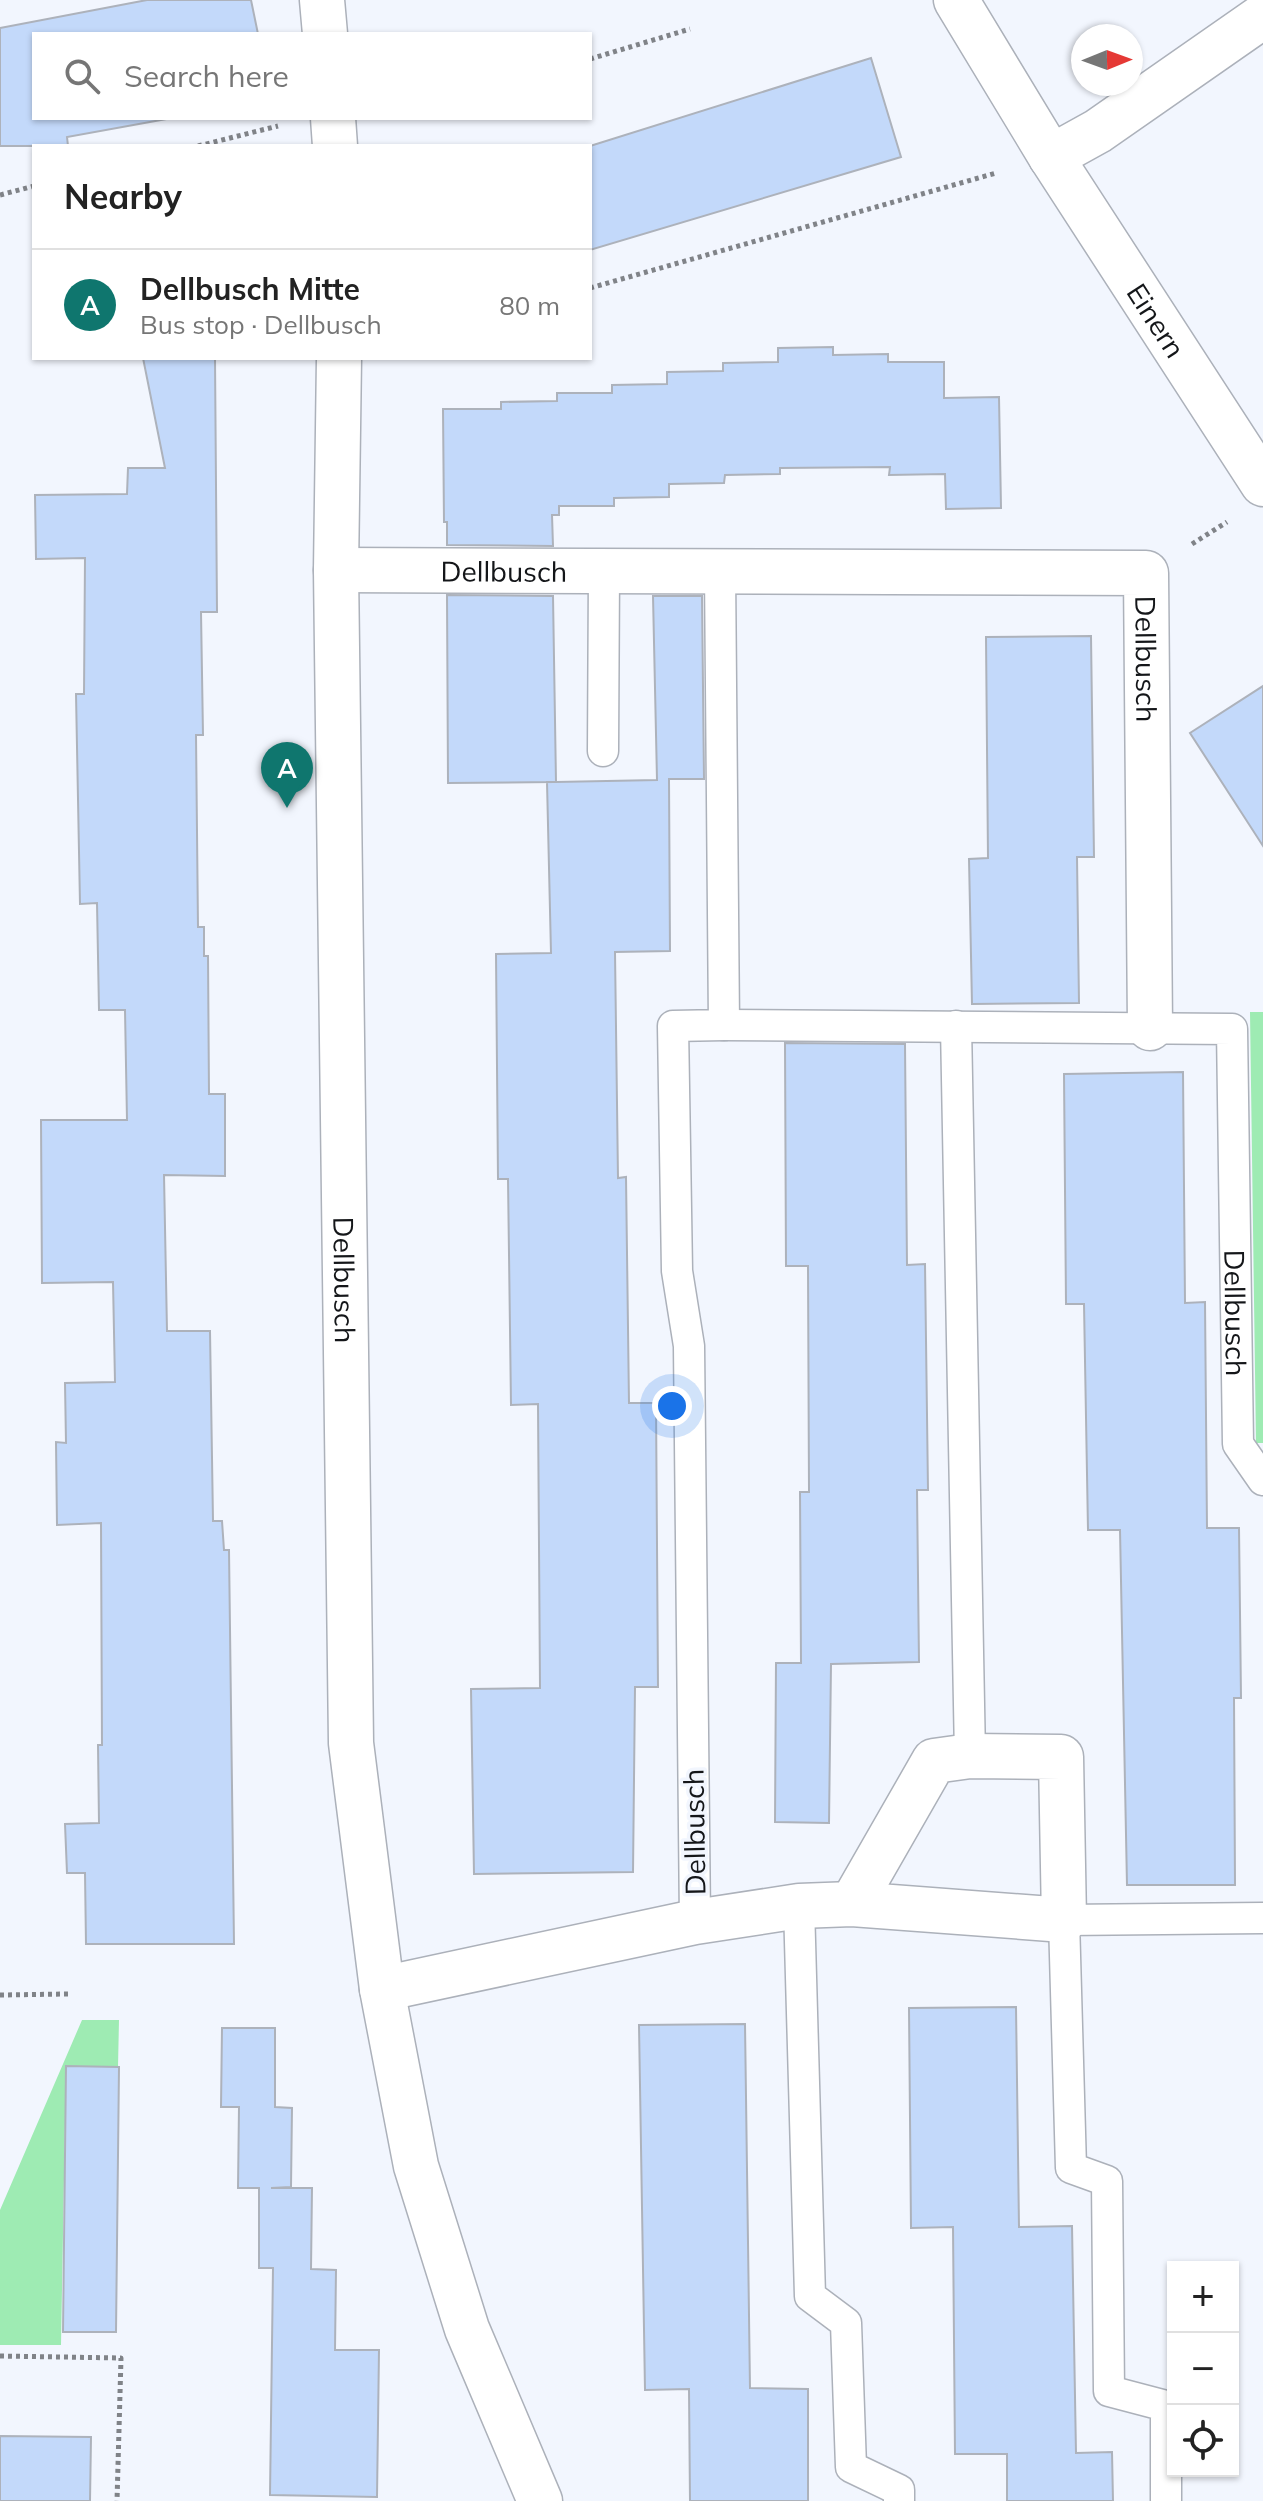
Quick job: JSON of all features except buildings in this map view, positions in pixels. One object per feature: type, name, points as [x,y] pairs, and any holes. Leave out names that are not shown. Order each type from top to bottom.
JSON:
[{"type":"street","points":[[322,0],[325,32]]},
{"type":"street","name":"Einern","points":[[956,0],[1051,157],[1263,484]]},
{"type":"street","points":[[1051,157],[1098,131],[1263,16]]},
{"type":"street","name":"Dellbusch","points":[[339,360],[336,570],[351,1743],[382,1989],[416,2166],[467,2329],[540,2501]]},
{"type":"street","name":"Dellbusch","points":[[336,570],[1146,573],[1150,1028]]},
{"type":"street","points":[[852,1904],[934,1761],[970,1756],[1061,1757],[1064,1920]]},
{"type":"street","name":"Dellbusch","points":[[382,1989],[695,1922],[799,1906],[852,1904],[1064,1920]]},
{"type":"lane","points":[[603,751],[604,571]]},
{"type":"lane","points":[[720,571],[724,1025]]},
{"type":"lane","name":"Dellbusch","points":[[695,1922],[689,1346],[677,1271],[673,1026],[1232,1029],[1238,1444],[1263,1480]]},
{"type":"lane","points":[[956,1026],[970,1756]]},
{"type":"lane","points":[[799,1906],[810,2296],[846,2323],[851,2467],[899,2490],[899,2501]]},
{"type":"lane","name":"Dellbusch","points":[[1064,1920],[1263,1918]]},
{"type":"lane","points":[[1064,1920],[1071,2168],[1107,2181],[1109,2391],[1166,2406],[1166,2501]]},
{"type":"path","points":[[592,58],[690,29]]},
{"type":"path","points":[[206,144],[280,126],[334,129]]},
{"type":"path","points":[[592,287],[1051,157]]},
{"type":"path","points":[[0,195],[32,187]]},
{"type":"path","points":[[1146,573],[1230,521]]},
{"type":"path","points":[[0,1995],[68,1994]]},
{"type":"path","points":[[0,2356],[121,2358],[117,2501]]},
{"type":"green space","points":[[1250,1012],[1263,1012],[1263,1443],[1256,1443]]},
{"type":"green space","points":[[82,2020],[119,2020],[118,2067],[66,2067],[61,2345],[0,2345],[0,2210]]},
{"type":"place","name":"Dellbusch Mitte","points":[[287,808]]}]
